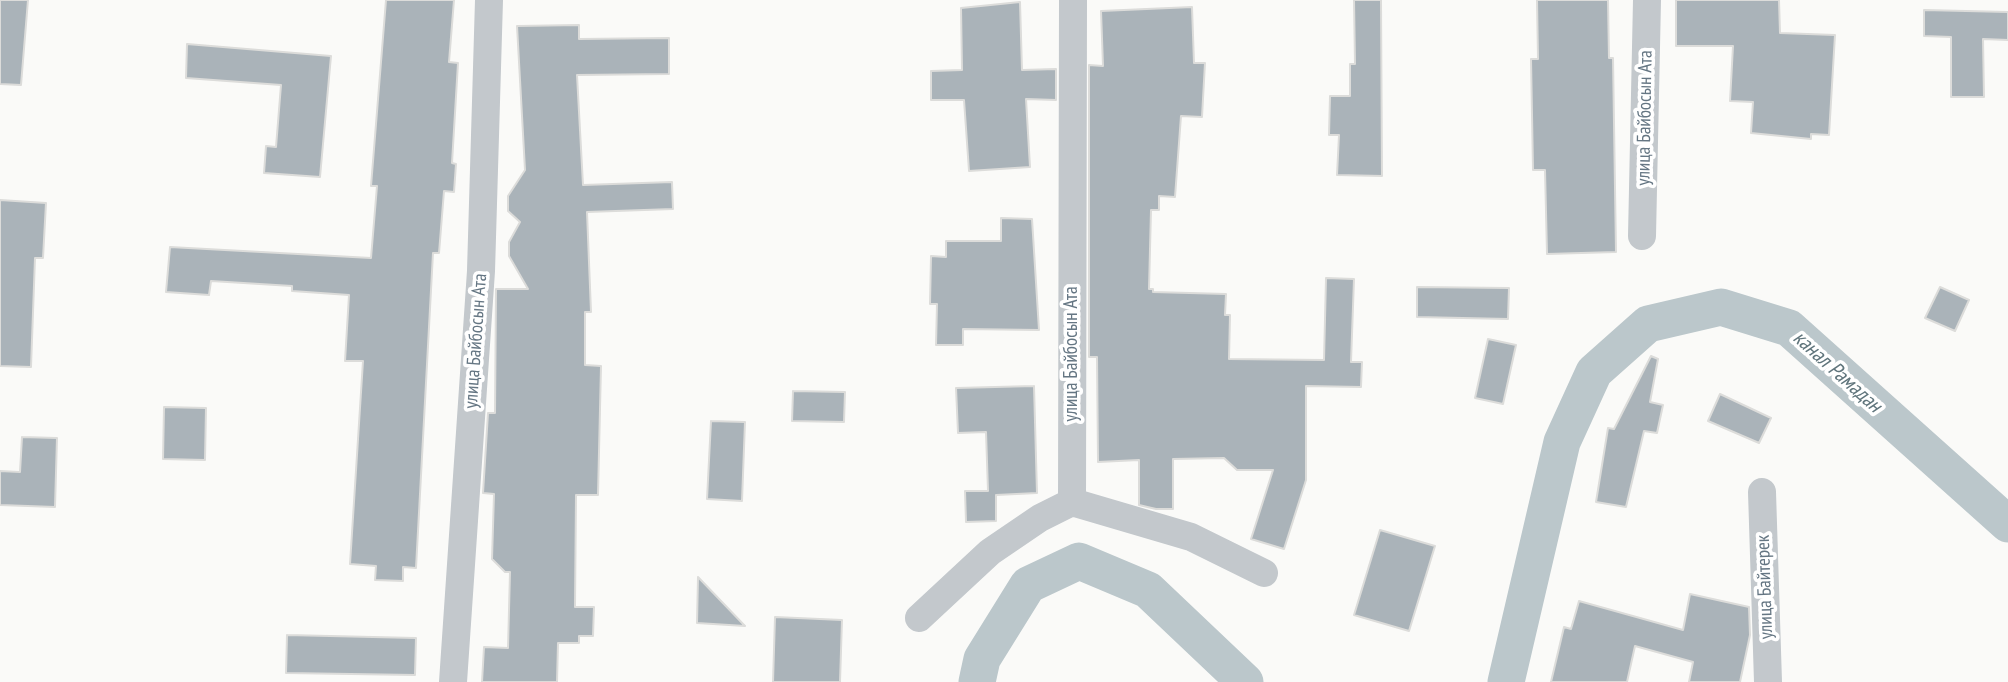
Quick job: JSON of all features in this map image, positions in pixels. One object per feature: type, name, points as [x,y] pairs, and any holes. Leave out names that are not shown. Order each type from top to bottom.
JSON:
[{"type":"street","name":"улица Байбосын Ата","points":[[453,682],[481,271],[489,0]]},
{"type":"street","name":"улица Байбосын Ата","points":[[1072,502],[1073,0]]},
{"type":"street","name":"улица Байбосын Ата","points":[[1642,236],[1647,0]]},
{"type":"street","name":"улица Байтерек","points":[[1762,492],[1768,682]]},
{"type":"street","points":[[919,618],[990,552],[1040,518],[1072,502],[1191,537],[1264,573]]},
{"type":"building","points":[[0,0],[28,0],[21,85],[0,84]]},
{"type":"building","points":[[386,0],[454,0],[449,62],[458,63],[452,163],[456,164],[454,192],[444,191],[439,253],[433,253],[416,568],[403,567],[403,581],[375,580],[376,566],[350,564],[363,361],[345,361],[349,295],[292,291],[292,286],[211,281],[209,295],[166,292],[170,247],[371,258],[377,186],[371,186]]},
{"type":"building","points":[[1354,0],[1381,0],[1382,176],[1337,175],[1339,135],[1329,135],[1330,96],[1350,96],[1350,64],[1355,64]]},
{"type":"building","points":[[1537,0],[1608,0],[1609,58],[1613,58],[1616,252],[1547,254],[1545,170],[1533,170],[1531,59],[1538,59]]},
{"type":"building","points":[[1676,0],[1779,0],[1780,33],[1835,35],[1829,135],[1811,134],[1811,139],[1751,133],[1753,102],[1730,101],[1733,46],[1676,46]]},
{"type":"building","points":[[1020,2],[1022,70],[1056,69],[1056,100],[1026,99],[1030,167],[969,171],[964,100],[931,100],[931,71],[962,70],[961,8]]},
{"type":"building","points":[[1192,7],[1194,63],[1205,63],[1202,117],[1181,116],[1175,197],[1159,196],[1159,210],[1151,210],[1149,289],[1153,289],[1153,292],[1226,294],[1225,315],[1230,315],[1229,359],[1324,360],[1326,278],[1354,279],[1351,362],[1362,362],[1361,387],[1306,386],[1306,480],[1284,549],[1251,539],[1273,470],[1237,470],[1224,458],[1173,459],[1173,509],[1156,509],[1139,505],[1139,460],[1098,462],[1097,357],[1089,357],[1089,65],[1103,66],[1101,11]]},
{"type":"building","points":[[1924,10],[2008,12],[2008,40],[1983,39],[1984,97],[1951,97],[1951,37],[1924,36]]},
{"type":"building","points":[[579,25],[579,39],[669,38],[669,74],[577,75],[583,185],[672,182],[673,209],[587,212],[591,312],[585,312],[585,365],[601,366],[598,495],[576,495],[575,607],[594,607],[593,636],[579,636],[579,643],[558,643],[557,682],[482,682],[484,647],[508,648],[510,572],[505,572],[492,559],[494,494],[483,493],[488,413],[495,413],[496,289],[528,289],[509,256],[509,242],[520,222],[508,211],[508,196],[525,170],[517,26]]},
{"type":"building","points":[[187,44],[331,56],[320,177],[264,173],[266,146],[276,147],[281,85],[186,78]]},
{"type":"building","points":[[0,200],[46,203],[43,258],[35,258],[31,367],[0,366]]},
{"type":"building","points":[[1001,218],[1032,219],[1039,330],[963,329],[963,345],[936,345],[937,304],[930,304],[931,256],[946,257],[946,241],[1001,241]]},
{"type":"building","points":[[1417,287],[1509,288],[1508,319],[1417,317]]},
{"type":"building","points":[[1940,287],[1969,300],[1955,331],[1925,318]]},
{"type":"building","points":[[1488,339],[1516,345],[1503,404],[1475,398]]},
{"type":"building","points":[[1651,356],[1658,359],[1650,402],[1663,405],[1657,433],[1644,431],[1626,507],[1596,502],[1608,428],[1614,429]]},
{"type":"building","points":[[1034,386],[1037,493],[996,495],[996,521],[966,522],[965,491],[988,491],[986,432],[958,433],[956,388]]},
{"type":"building","points":[[793,391],[845,392],[844,422],[792,421]]},
{"type":"building","points":[[1720,394],[1771,418],[1759,443],[1708,421]]},
{"type":"building","points":[[164,407],[206,408],[205,460],[163,459]]},
{"type":"building","points":[[711,421],[745,422],[742,501],[707,499]]},
{"type":"building","points":[[22,437],[57,438],[55,507],[0,505],[0,471],[20,472]]},
{"type":"building","points":[[1380,530],[1435,546],[1409,631],[1354,615]]},
{"type":"building","points":[[698,577],[745,626],[697,623]]},
{"type":"building","points":[[1690,594],[1749,607],[1750,635],[1740,682],[1689,682],[1693,662],[1635,646],[1627,682],[1551,682],[1564,627],[1571,629],[1579,601],[1683,630]]},
{"type":"building","points":[[775,617],[842,620],[840,682],[773,682]]},
{"type":"building","points":[[287,635],[416,638],[415,675],[286,673]]},
{"type":"waterway","name":"канал Рамадан","points":[[1506,682],[1562,442],[1594,372],[1648,324],[1721,307],[1789,328],[2008,524]]},
{"type":"waterway","name":"канал Рамадан","points":[[977,682],[982,659],[1028,585],[1079,561],[1148,590],[1245,682]]}]
